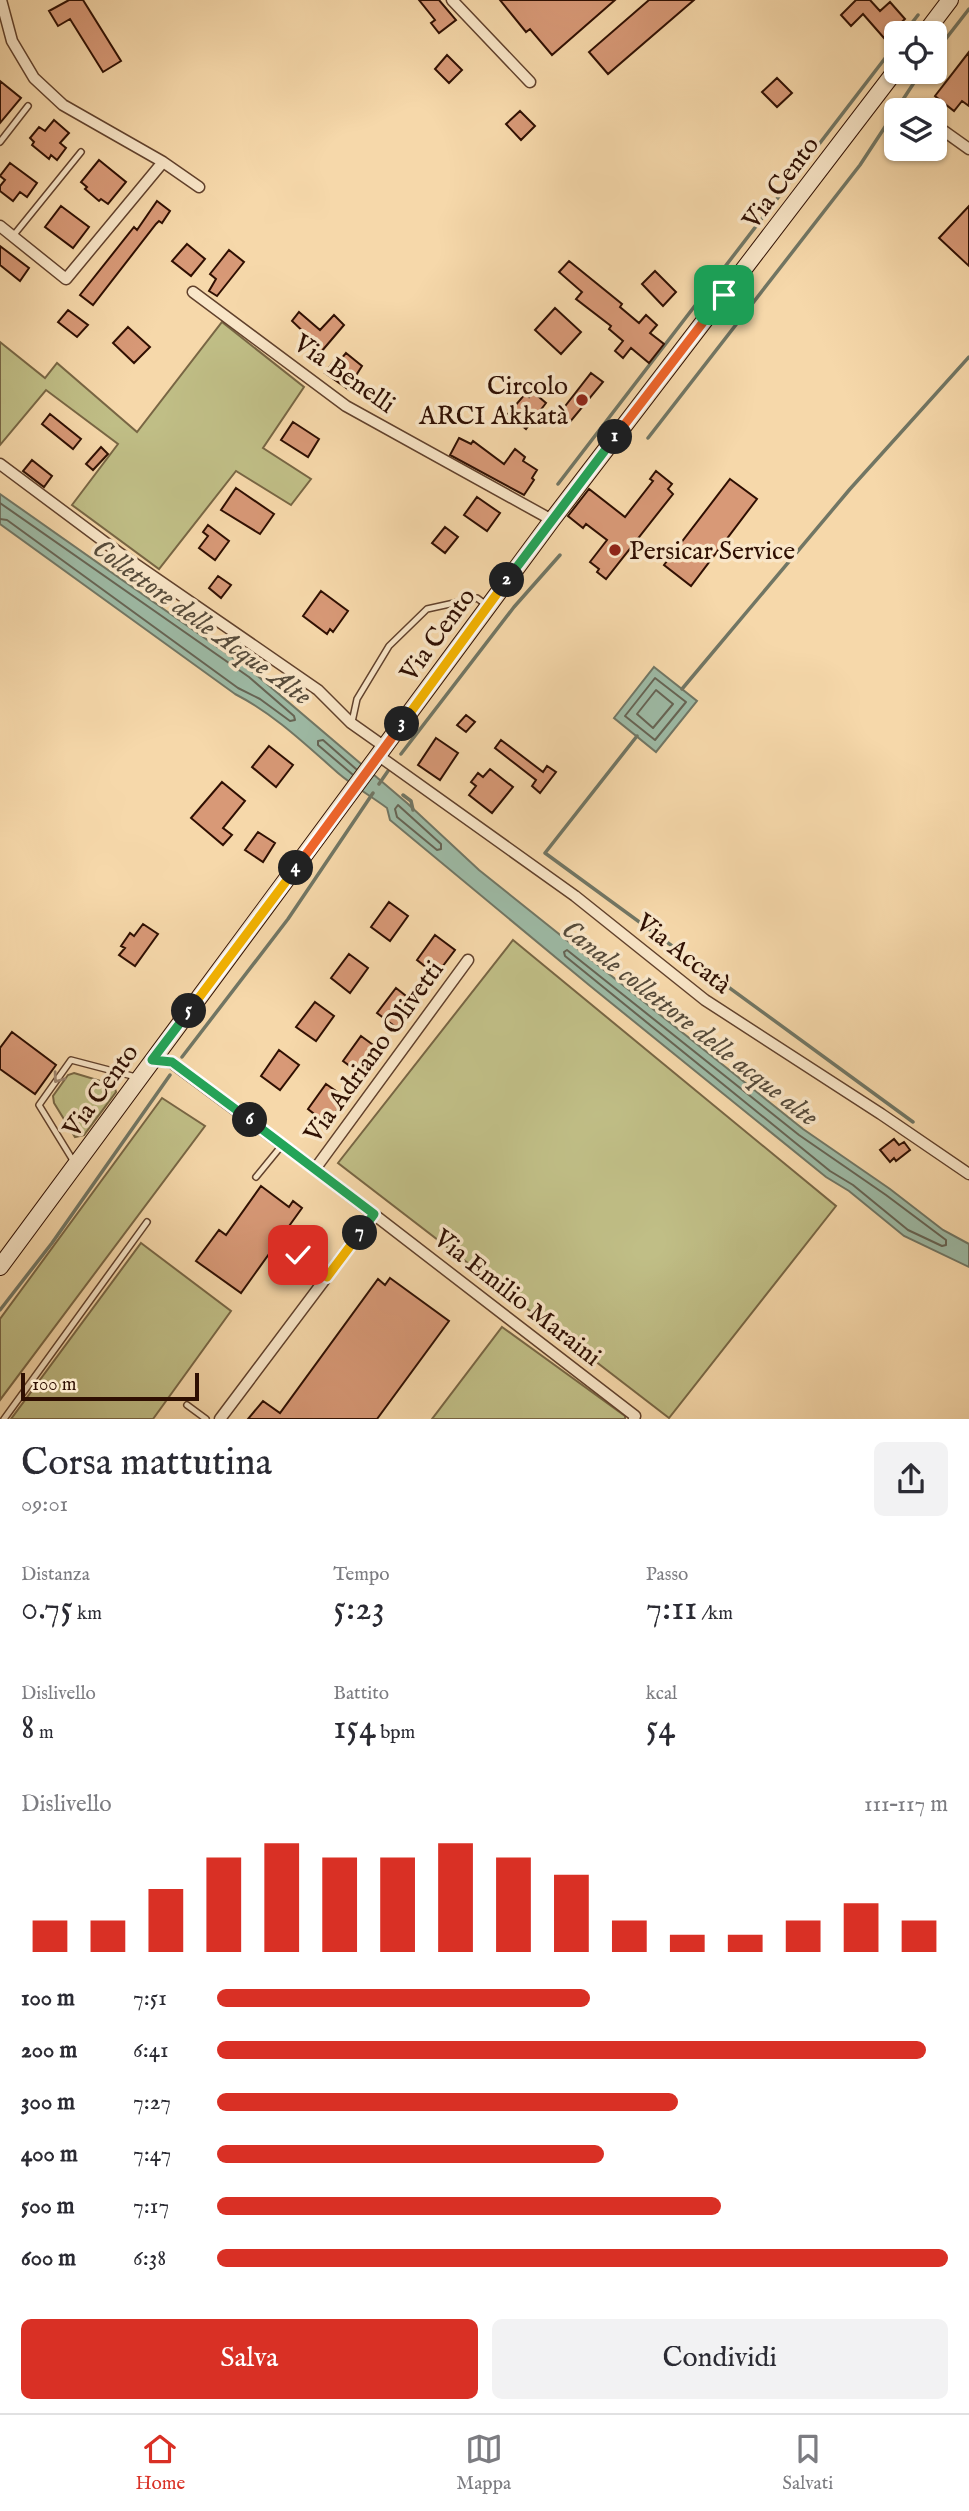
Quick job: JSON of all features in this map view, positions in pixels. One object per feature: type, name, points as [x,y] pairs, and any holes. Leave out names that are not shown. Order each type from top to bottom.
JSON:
[{"type":"main road","points":[[934,21],[950,0]]},
{"type":"main road","name":"Via Cento","points":[[0,1266],[552,520],[886,84]]},
{"type":"street","points":[[1,0],[12,41],[34,78],[63,105],[163,162],[199,187]]},
{"type":"street","points":[[452,0],[530,82]]},
{"type":"street","points":[[0,46],[12,41]]},
{"type":"street","points":[[947,133],[969,149]]},
{"type":"street","points":[[0,226],[66,279],[163,162]]},
{"type":"street","name":"Via Benelli","points":[[193,292],[346,406],[552,520]]},
{"type":"street","name":"Via Accatà","points":[[0,464],[118,551],[318,690],[379,756],[575,896],[705,1000],[969,1174]]},
{"type":"street","name":"Via Adriano Olivetti","points":[[315,1169],[468,960]]},
{"type":"street","name":"Via Emilio Maraini","points":[[152,1060],[172,1062],[283,1144],[635,1418]]},
{"type":"street","points":[[220,1419],[374,1214]]},
{"type":"lane","points":[[0,142],[28,106]]},
{"type":"lane","points":[[13,236],[81,152]]},
{"type":"lane","points":[[351,723],[357,699],[389,646],[427,609],[477,598],[488,606]]},
{"type":"lane","points":[[76,1164],[39,1105],[71,1060],[139,1078]]},
{"type":"lane","points":[[256,1177],[283,1144]]},
{"type":"lane","points":[[4,1419],[147,1222]]},
{"type":"lane","points":[[298,1255],[327,1277]]},
{"type":"lane","points":[[187,1405],[206,1419]]},
{"type":"shaded area","points":[[222,322],[304,387],[263,448],[311,479],[291,505],[236,471],[159,569],[72,505],[118,444],[46,390],[0,445],[0,342],[45,378],[57,363],[137,432]]},
{"type":"shaded area","points":[[513,940],[836,1206],[669,1418],[338,1163]]},
{"type":"shaded area","points":[[74,1073],[114,1085],[116,1092],[84,1135],[75,1137],[54,1103],[53,1096],[68,1075]]},
{"type":"shaded area","points":[[162,1098],[205,1126],[0,1400],[0,1319]]},
{"type":"shaded area","points":[[141,1243],[231,1311],[153,1419],[11,1419]]},
{"type":"shaded area","points":[[502,1327],[625,1416],[625,1419],[432,1419]]},
{"type":"water","points":[[0,494],[253,672],[407,803],[479,870],[803,1129],[890,1189],[943,1230],[969,1244],[969,1267],[904,1236],[849,1191],[826,1177],[390,820],[387,808],[344,778],[289,730],[0,524]]},
{"type":"water","points":[[654,667],[697,701],[656,752],[614,718]]},
{"type":"building","points":[[69,0],[83,0],[121,61],[103,72],[70,19],[58,26],[49,11]]},
{"type":"building","points":[[419,0],[439,0],[456,20],[439,33],[431,23],[435,20]]},
{"type":"building","points":[[500,0],[615,0],[552,55],[530,29],[526,32]]},
{"type":"building","points":[[649,0],[694,0],[608,74],[589,52]]},
{"type":"building","points":[[856,0],[870,0],[880,11],[890,2],[905,19],[884,21],[884,38],[863,14],[851,26],[841,15]]},
{"type":"building","points":[[969,52],[969,106],[962,101],[954,111],[947,105],[947,98],[935,96],[947,84]]},
{"type":"building","points":[[447,55],[462,70],[449,83],[435,69]]},
{"type":"building","points":[[777,78],[792,93],[777,107],[762,92]]},
{"type":"building","points":[[0,81],[21,98],[0,123]]},
{"type":"building","points":[[520,111],[535,126],[521,140],[506,124]]},
{"type":"building","points":[[54,120],[69,133],[60,143],[66,148],[57,160],[51,155],[49,159],[32,145],[34,142],[30,138],[39,127],[45,131]]},
{"type":"building","points":[[99,160],[126,182],[108,204],[101,199],[99,201],[81,182]]},
{"type":"building","points":[[10,163],[37,183],[27,197],[20,192],[13,201],[0,191],[5,180],[0,176]]},
{"type":"building","points":[[157,201],[170,211],[162,223],[159,221],[156,224],[93,305],[80,295],[134,227],[137,230]]},
{"type":"building","points":[[61,206],[89,227],[73,248],[45,227]]},
{"type":"building","points":[[969,206],[969,266],[939,238]]},
{"type":"building","points":[[187,244],[205,259],[191,276],[172,261]]},
{"type":"building","points":[[0,246],[29,268],[20,281],[0,265]]},
{"type":"building","points":[[229,250],[244,262],[217,296],[209,291],[216,279],[210,274]]},
{"type":"building","points":[[569,261],[622,304],[620,307],[639,323],[646,315],[657,325],[650,333],[664,344],[649,363],[631,348],[623,358],[615,351],[623,341],[609,329],[611,326],[576,299],[582,292],[559,272]]},
{"type":"building","points":[[655,271],[676,292],[663,306],[642,284]]},
{"type":"building","points":[[555,308],[581,332],[561,354],[535,330]]},
{"type":"building","points":[[68,310],[88,325],[77,337],[58,322]]},
{"type":"building","points":[[299,312],[320,330],[334,315],[344,325],[321,352],[292,321]]},
{"type":"building","points":[[128,327],[150,347],[134,363],[113,343]]},
{"type":"building","points":[[346,353],[362,366],[355,377],[358,379],[349,390],[325,373],[334,361],[337,364]]},
{"type":"building","points":[[591,373],[603,382],[570,422],[559,414]]},
{"type":"building","points":[[533,392],[546,403],[526,429],[508,414],[525,394],[529,397]]},
{"type":"building","points":[[50,414],[81,439],[73,449],[42,424]]},
{"type":"building","points":[[293,422],[319,439],[308,457],[281,440]]},
{"type":"building","points":[[459,438],[471,444],[473,441],[504,464],[515,449],[525,457],[523,461],[537,470],[524,495],[450,455]]},
{"type":"building","points":[[101,447],[108,454],[93,470],[86,464]]},
{"type":"building","points":[[32,460],[52,476],[44,487],[23,471]]},
{"type":"building","points":[[656,471],[672,484],[668,489],[673,494],[606,579],[590,562],[607,540],[586,524],[583,528],[568,516],[589,489],[625,517],[653,481],[650,479]]},
{"type":"building","points":[[730,479],[757,499],[691,586],[664,565]]},
{"type":"building","points":[[236,488],[274,514],[260,534],[221,510]]},
{"type":"building","points":[[477,497],[500,513],[487,531],[464,515]]},
{"type":"building","points":[[208,525],[229,541],[215,560],[199,548],[208,536],[203,532]]},
{"type":"building","points":[[445,527],[458,537],[445,553],[432,543]]},
{"type":"building","points":[[218,576],[231,585],[221,598],[209,588]]},
{"type":"building","points":[[321,591],[348,611],[333,632],[330,629],[327,634],[303,616]]},
{"type":"building","points":[[466,715],[475,722],[466,732],[457,725]]},
{"type":"building","points":[[436,738],[458,753],[440,780],[418,765]]},
{"type":"building","points":[[501,740],[543,772],[547,766],[556,772],[540,793],[532,786],[536,780],[495,748]]},
{"type":"building","points":[[269,746],[293,765],[276,787],[252,767]]},
{"type":"building","points":[[490,769],[513,787],[492,813],[469,795],[476,786],[471,782],[478,773],[483,777]]},
{"type":"building","points":[[222,782],[245,801],[223,828],[232,835],[223,845],[191,818]]},
{"type":"building","points":[[258,832],[275,843],[263,862],[245,850]]},
{"type":"building","points":[[389,902],[408,916],[390,941],[371,927]]},
{"type":"building","points":[[143,924],[158,934],[135,966],[119,955],[125,948],[121,946],[130,933],[134,936]]},
{"type":"building","points":[[435,935],[455,950],[436,975],[417,960]]},
{"type":"building","points":[[349,954],[368,968],[350,993],[331,978]]},
{"type":"building","points":[[396,988],[415,1003],[397,1028],[377,1013]]},
{"type":"building","points":[[315,1002],[334,1016],[316,1041],[296,1027]]},
{"type":"building","points":[[12,1032],[56,1065],[35,1094],[0,1069],[0,1048]]},
{"type":"building","points":[[361,1036],[380,1050],[362,1075],[343,1061]]},
{"type":"building","points":[[279,1050],[299,1065],[280,1090],[261,1076]]},
{"type":"building","points":[[326,1084],[346,1098],[327,1124],[308,1109]]},
{"type":"building","points":[[894,1139],[899,1145],[904,1142],[910,1150],[896,1161],[894,1158],[890,1162],[880,1150]]},
{"type":"building","points":[[261,1186],[289,1207],[293,1201],[302,1208],[241,1293],[196,1261],[219,1230],[226,1235]]},
{"type":"building","points":[[390,1278],[449,1321],[377,1419],[248,1419],[263,1401],[280,1413],[378,1279],[385,1285]]},
{"type":"waterway","points":[[947,37],[969,9]]},
{"type":"waterway","points":[[913,21],[918,15]]},
{"type":"waterway","points":[[558,484],[884,60]]},
{"type":"waterway","points":[[648,438],[860,165],[913,84]]},
{"type":"waterway","points":[[682,689],[850,489],[969,357]]},
{"type":"waterway","points":[[401,754],[514,607],[560,555]]},
{"type":"waterway","points":[[637,736],[545,853],[913,1122]]},
{"type":"waterway","points":[[379,784],[388,771]]},
{"type":"waterway","points":[[182,1057],[288,919],[373,793]]},
{"type":"waterway","points":[[403,795],[411,801],[413,810]]},
{"type":"waterway","points":[[0,1310],[52,1243],[170,1075]]},
{"type":"place","name":"Circolo ARCI Akkatà","points":[[582,400]]},
{"type":"place","name":"Persicar Service","points":[[615,550]]},
{"type":"route","points":[[298,1255],[327,1277],[374,1214],[172,1062],[152,1060],[552,520],[724,295]]},
{"type":"water label","name":"Collettore delle Acque Alte","points":[[203,621]]},
{"type":"water label","name":"Canale collettore delle acque alte","points":[[691,1022]]}]
